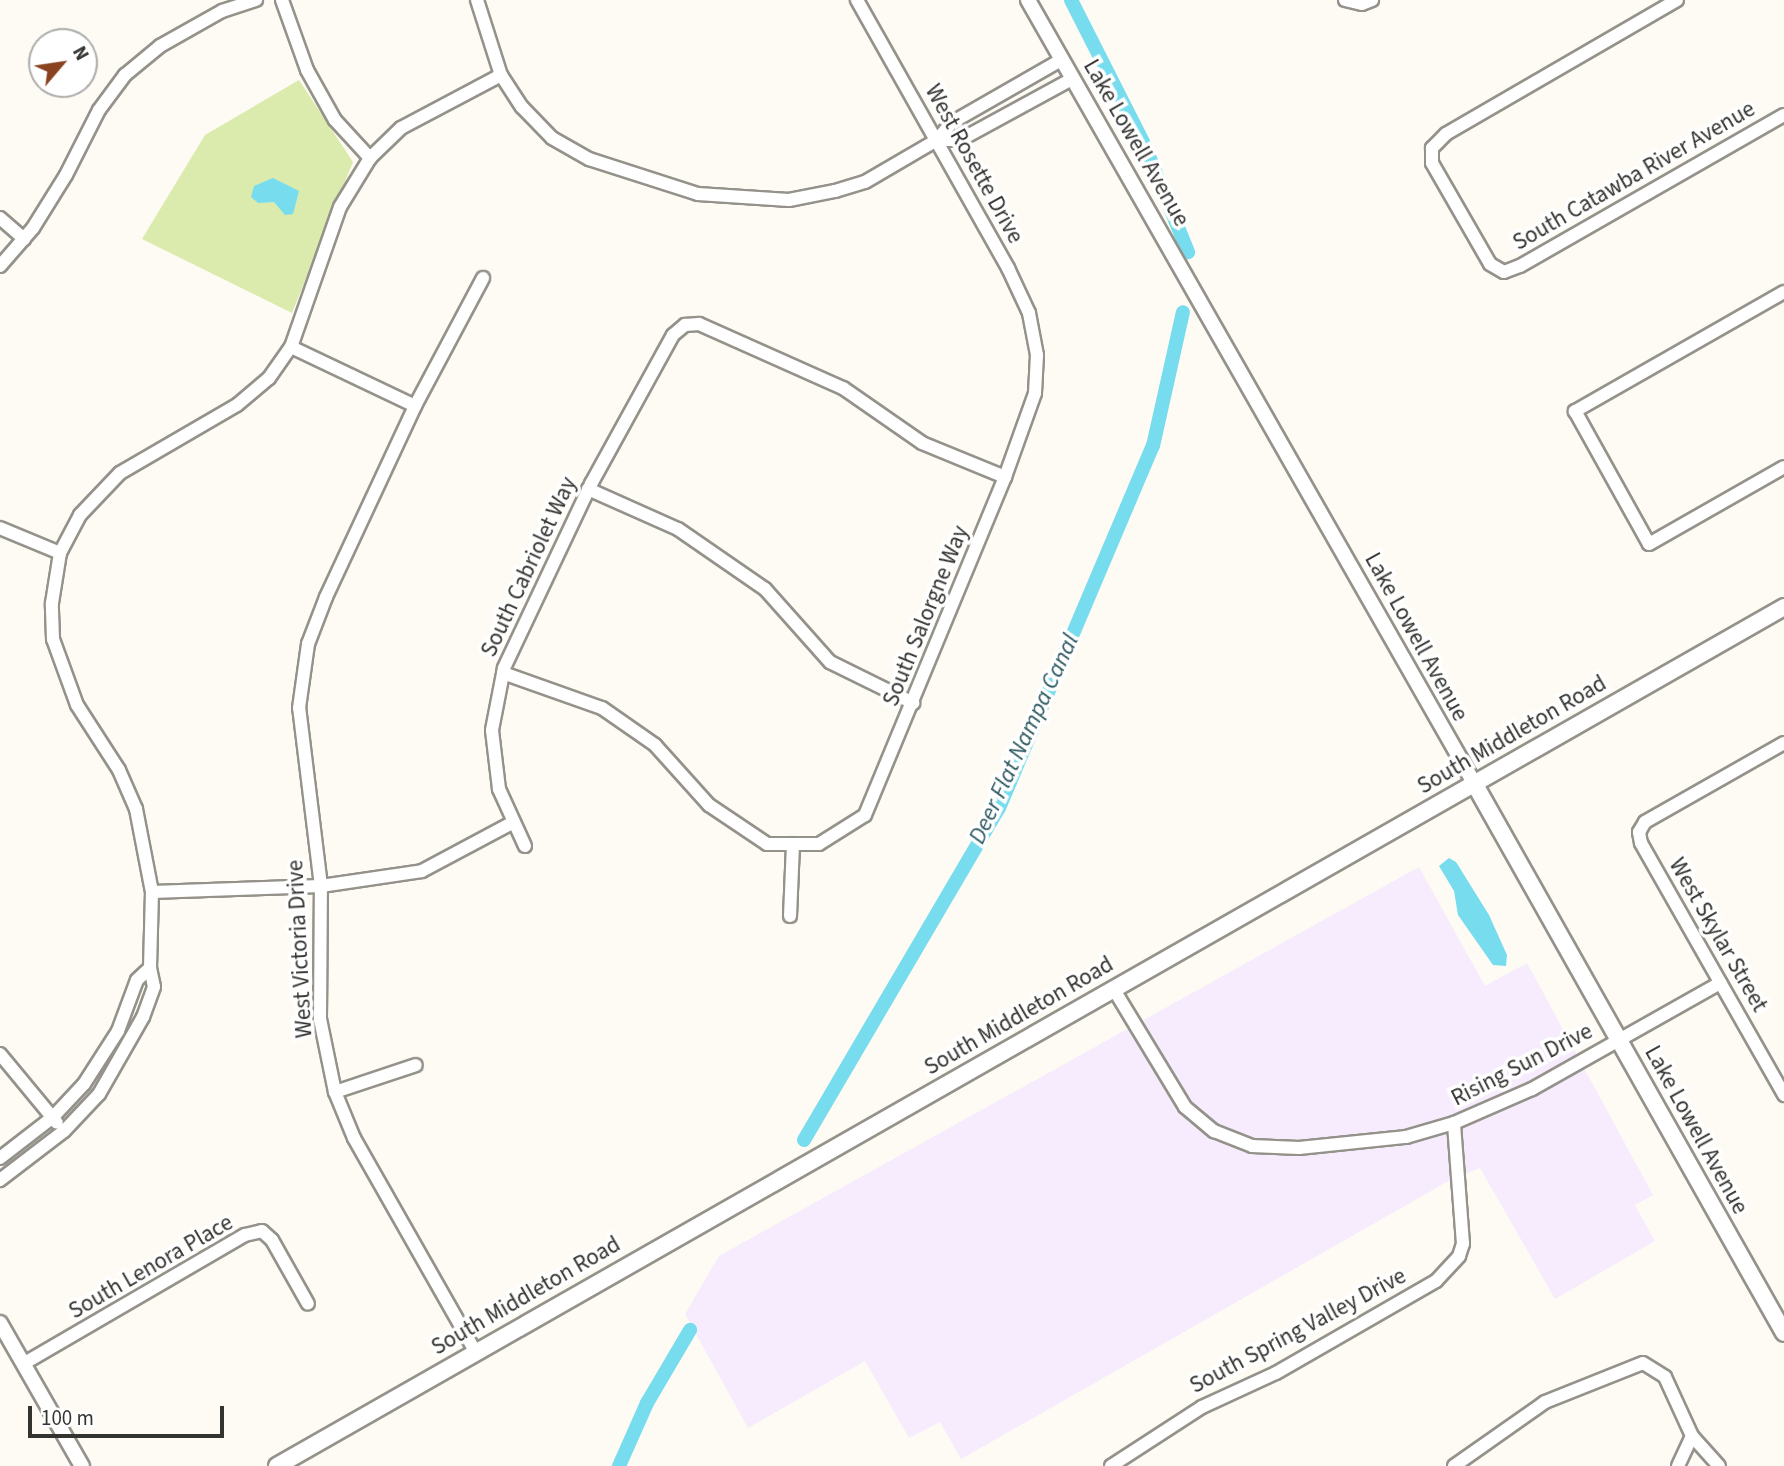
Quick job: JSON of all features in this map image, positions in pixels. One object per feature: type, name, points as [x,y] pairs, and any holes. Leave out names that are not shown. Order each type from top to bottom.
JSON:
[{"type":"main road","name":"South Middleton Road","points":[[277,1466],[1784,607]]},
{"type":"main road","name":"Lake Lowell Avenue","points":[[1474,783],[1784,1333]]},
{"type":"street","points":[[0,265],[24,239],[66,175],[99,110],[125,75],[160,46],[222,11],[256,0]]},
{"type":"street","points":[[282,0],[307,71],[334,120],[370,158]]},
{"type":"street","points":[[477,0],[501,75],[522,107],[552,138],[589,159],[698,194],[789,200],[865,182],[937,140],[951,122],[1061,60]]},
{"type":"street","name":"West Rosette Drive","points":[[857,0],[1014,279],[1029,313],[1037,355]]},
{"type":"street","name":"Lake Lowell Avenue","points":[[1028,0],[1474,783]]},
{"type":"street","points":[[1348,2],[1372,0]]},
{"type":"street","name":"South Catawba River Avenue","points":[[1677,0],[1446,134],[1432,149],[1432,163],[1490,264],[1504,272],[1784,115]]},
{"type":"street","points":[[0,1180],[65,1131],[99,1094],[122,1060],[154,987],[150,968],[152,892],[136,809],[120,770],[77,705],[61,667],[52,603],[60,553],[80,515],[120,473],[237,405],[269,378],[291,348],[340,207],[370,158],[401,128],[501,75]]},
{"type":"street","points":[[937,140],[960,140],[1072,79]]},
{"type":"street","points":[[0,218],[24,239]]},
{"type":"street","name":"West Victoria Drive","points":[[475,1351],[354,1138],[335,1092],[320,1019],[321,886],[299,708],[308,644],[415,406],[483,278]]},
{"type":"street","points":[[1784,292],[1574,411],[1649,544],[1784,467]]},
{"type":"street","name":"South Cabriolet Way","points":[[525,846],[512,823],[499,789],[492,730],[503,673],[589,489],[673,335],[685,326],[699,324],[843,388],[922,443],[1005,477]]},
{"type":"street","points":[[291,348],[415,406]]},
{"type":"street","name":"South Salorgne Way","points":[[503,673],[602,708],[655,745],[709,805],[767,844],[819,844],[865,815],[1005,477],[1035,393],[1037,355]]},
{"type":"street","points":[[589,489],[678,529],[765,590],[830,662],[913,702]]},
{"type":"street","points":[[0,528],[60,553]]},
{"type":"street","name":"West Skylar Street","points":[[1784,743],[1645,822],[1639,832],[1641,843],[1784,1095]]},
{"type":"street","points":[[152,892],[321,886],[422,871],[512,823]]},
{"type":"street","points":[[790,916],[793,844]]},
{"type":"street","points":[[0,1158],[53,1118],[108,1051],[137,980],[150,968]]},
{"type":"street","name":"Rising Sun Drive","points":[[1113,988],[1185,1107],[1214,1131],[1239,1141],[1287,1148],[1348,1146],[1406,1137],[1454,1123],[1512,1099],[1720,983]]},
{"type":"street","points":[[108,1051],[122,1060]]},
{"type":"street","points":[[0,1054],[65,1131]]},
{"type":"street","points":[[335,1092],[416,1065]]},
{"type":"street","name":"South Spring Valley Drive","points":[[1111,1466],[1202,1407],[1276,1373],[1436,1280],[1459,1256],[1463,1244],[1454,1123]]},
{"type":"street","name":"South Lenora Place","points":[[23,1364],[245,1235],[262,1231],[272,1240],[308,1304]]},
{"type":"street","points":[[0,1323],[82,1466]]},
{"type":"street","points":[[1454,1466],[1475,1461],[1545,1402],[1643,1363],[1665,1377],[1692,1436],[1719,1466]]},
{"type":"street","points":[[1678,1466],[1692,1436]]},
{"type":"shaded area","points":[[1419,867],[1485,986],[1527,963],[1653,1195],[1635,1205],[1655,1241],[1555,1299],[1480,1168],[1445,1183],[961,1459],[940,1422],[909,1438],[865,1361],[748,1428],[685,1314],[719,1256]]},
{"type":"green space","points":[[299,80],[353,162],[292,313],[142,239],[205,135]]},
{"type":"water","points":[[273,178],[299,191],[293,214],[285,215],[274,202],[258,203],[251,197],[254,186]]},
{"type":"water","points":[[1449,858],[1456,862],[1489,915],[1507,955],[1506,966],[1493,965],[1458,915],[1454,891],[1439,866]]},
{"type":"waterway","name":"Deer Flat Nampa Canal","points":[[1071,0],[1144,144],[1188,252]]},
{"type":"waterway","name":"Deer Flat Nampa Canal","points":[[804,1140],[999,808],[1153,446],[1183,312]]},
{"type":"waterway","points":[[619,1466],[647,1403],[690,1330]]}]
